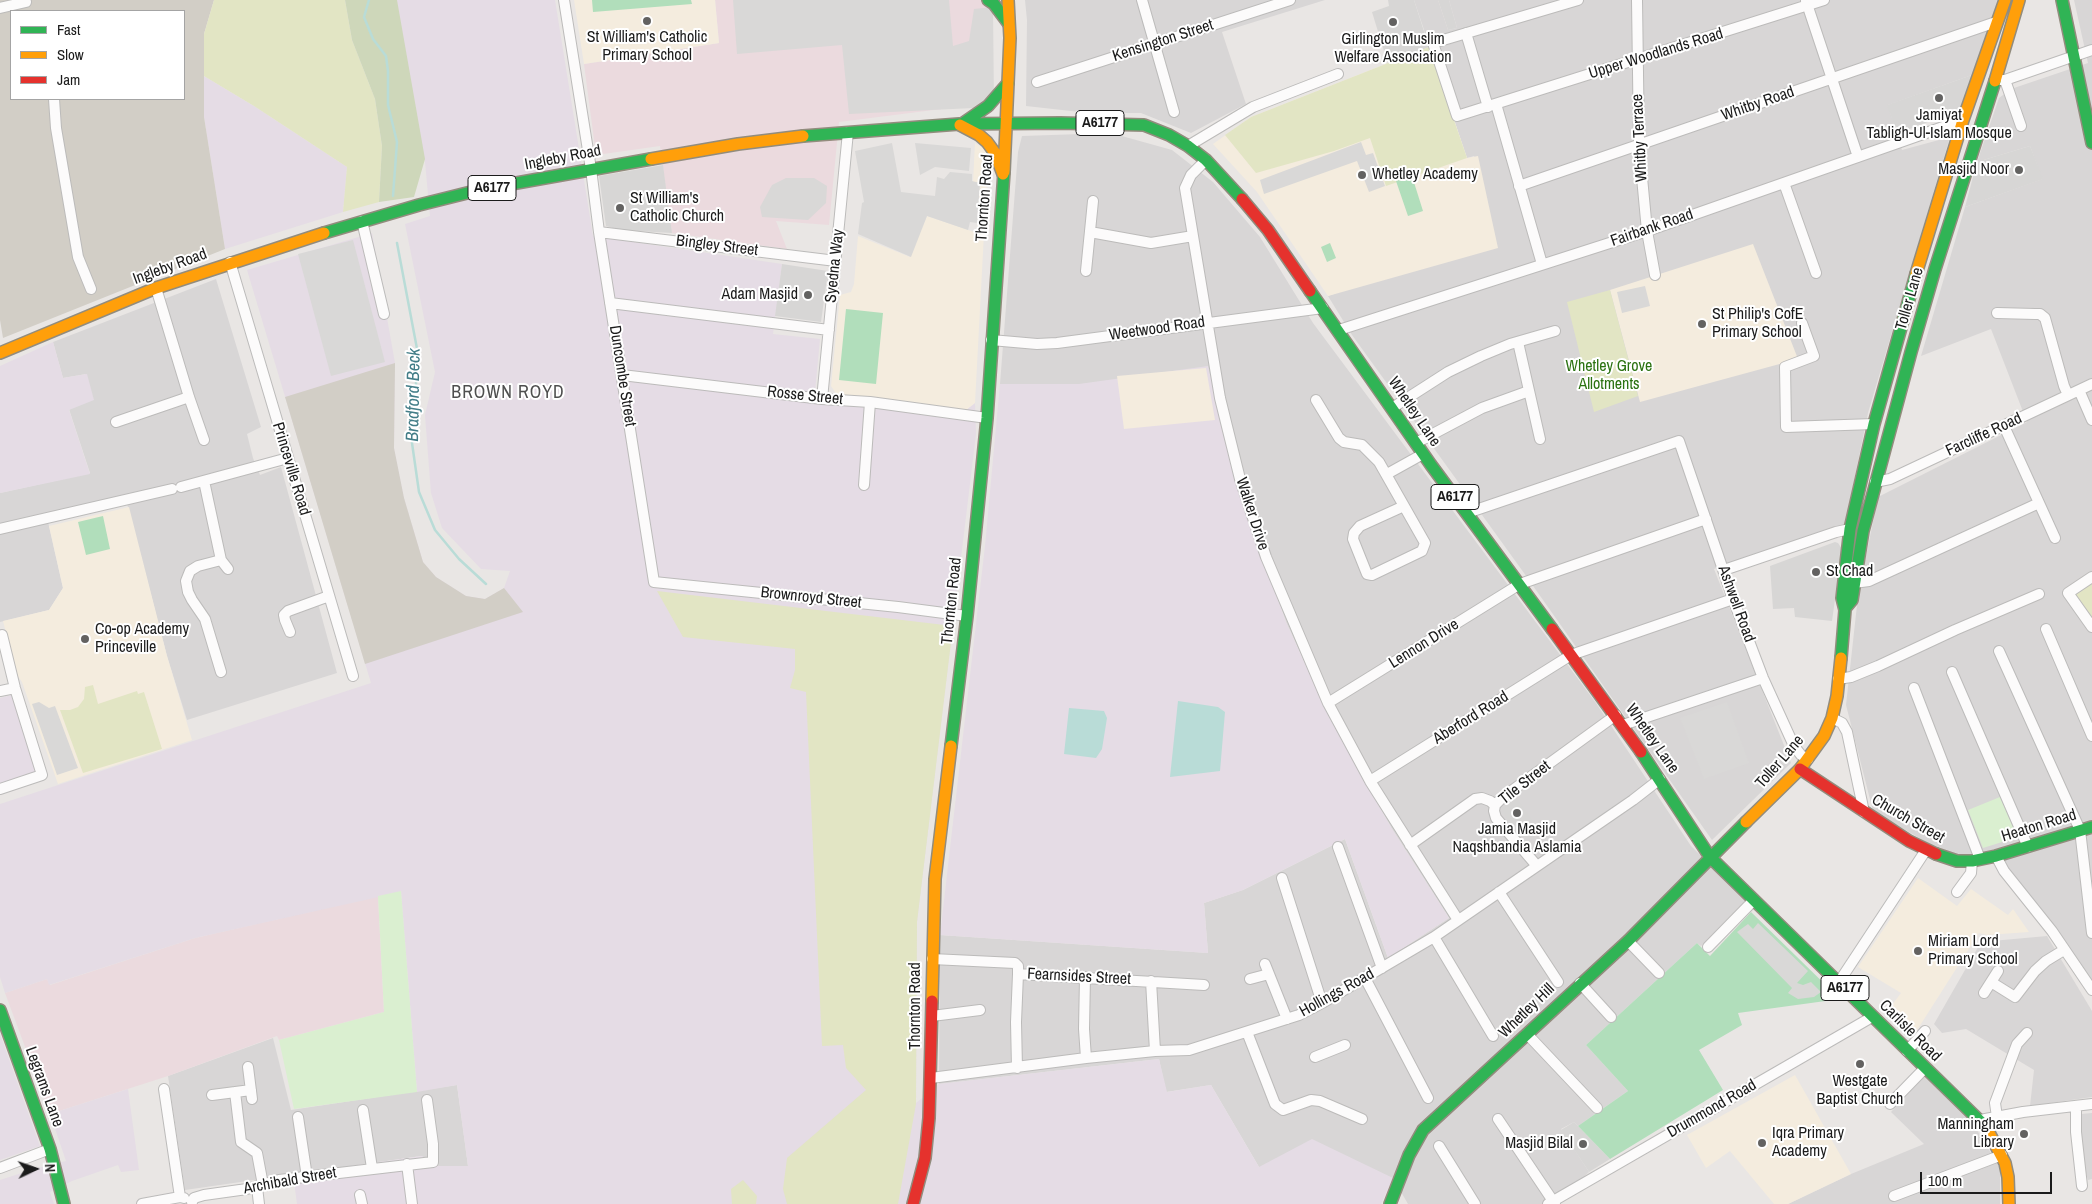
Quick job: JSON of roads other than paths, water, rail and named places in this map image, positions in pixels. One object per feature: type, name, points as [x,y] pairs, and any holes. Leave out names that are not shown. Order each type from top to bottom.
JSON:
[{"type":"main road","points":[[988,0],[994,4],[1009,24]]},
{"type":"main road","name":"Thornton Road","points":[[913,1204],[925,1158],[931,1078],[935,879],[967,616],[987,418],[1007,124],[1008,0]]},
{"type":"main road","name":"Toller Lane","points":[[1848,583],[1850,529],[1874,424],[1937,204],[1963,120],[2005,0]]},
{"type":"main road","name":"Toller Lane","points":[[1710,857],[1800,770],[1824,736],[1832,718],[1837,696],[1845,610],[1842,598],[1863,531],[1935,269],[1982,123],[2000,80],[2011,27],[2019,0]]},
{"type":"main road","points":[[2062,0],[2092,143]]},
{"type":"main road","points":[[1996,22],[2011,27]]},
{"type":"main road","points":[[1003,174],[995,153],[987,142],[960,124],[988,106],[1008,82]]},
{"type":"main road","points":[[1963,120],[1982,123]]},
{"type":"main road","name":"Whetley Lane","points":[[1007,124],[1060,122],[1144,125],[1170,135],[1188,146],[1206,160],[1229,183],[1268,230],[1423,454],[1616,715],[1710,857]]},
{"type":"main road","name":"Ingleby Road","points":[[0,353],[156,288],[230,262],[362,221],[483,189],[738,144],[848,132],[960,124],[1007,124]]},
{"type":"main road","points":[[1937,204],[1954,208]]},
{"type":"main road","points":[[1919,264],[1935,269]]},
{"type":"main road","points":[[1860,484],[1875,482]]},
{"type":"main road","points":[[1850,529],[1863,531]]},
{"type":"main road","name":"Church Street","points":[[1800,770],[1926,850],[1956,861],[1996,856]]},
{"type":"main road","name":"Heaton Road","points":[[1996,856],[2092,827]]},
{"type":"main road","name":"Carlisle Road","points":[[1710,857],[1839,982],[1872,1017],[1980,1120],[2002,1155],[2008,1177],[2009,1204]]},
{"type":"main road","name":"Whetley Hill","points":[[1395,1201],[1408,1155],[1423,1130],[1580,983],[1628,941],[1710,857]]},
{"type":"main road","name":"Legrams Lane","points":[[0,1010],[50,1149],[64,1204]]},
{"type":"street","name":"Duncombe Street","points":[[564,0],[591,169],[598,232],[654,582]]},
{"type":"street","points":[[1142,0],[1174,112]]},
{"type":"street","name":"Kensington Street","points":[[1037,82],[1290,0]]},
{"type":"street","points":[[1542,264],[1519,186],[1466,34],[1578,0]]},
{"type":"street","name":"Whitby Terrace","points":[[1637,0],[1639,145],[1647,230],[1655,274]]},
{"type":"street","name":"Upper Woodlands Road","points":[[1466,34],[1433,43],[1457,116],[1638,60],[1806,3],[1824,0]]},
{"type":"street","points":[[1806,3],[1858,156]]},
{"type":"street","points":[[0,8],[27,4]]},
{"type":"street","name":"Whitby Road","points":[[1519,186],[1996,22]]},
{"type":"street","points":[[2021,126],[2000,80],[2092,50]]},
{"type":"street","points":[[1188,146],[1253,107],[1338,74]]},
{"type":"street","points":[[54,100],[56,128],[78,257],[91,289]]},
{"type":"street","name":"Fairbank Road","points":[[1339,330],[1647,230],[1963,120]]},
{"type":"street","name":"Syedna Way","points":[[822,399],[848,132]]},
{"type":"street","name":"Walker Drive","points":[[1206,160],[1191,175],[1184,188],[1220,398],[1240,479],[1266,557],[1328,703],[1370,781],[1458,920]]},
{"type":"street","points":[[1784,183],[1816,273]]},
{"type":"street","points":[[1086,271],[1093,201]]},
{"type":"street","points":[[362,221],[384,314]]},
{"type":"street","name":"Bingley Street","points":[[598,232],[836,261]]},
{"type":"street","points":[[1090,232],[1151,243],[1193,236]]},
{"type":"street","name":"Princeville Road","points":[[230,262],[353,676]]},
{"type":"street","points":[[156,288],[204,440]]},
{"type":"street","points":[[610,303],[829,330]]},
{"type":"street","name":"Weetwood Road","points":[[992,340],[1037,344],[1057,343],[1323,308]]},
{"type":"street","points":[[1996,313],[2043,316],[2047,323],[2068,395]]},
{"type":"street","points":[[1802,324],[1814,356],[1785,367],[1786,427],[1874,424]]},
{"type":"street","points":[[1392,408],[1448,372],[1481,356],[1518,342],[1556,331]]},
{"type":"street","points":[[1518,342],[1540,439]]},
{"type":"street","name":"Rosse Street","points":[[622,375],[822,399],[870,402],[987,418]]},
{"type":"street","name":"Farcliffe Road","points":[[1875,482],[1890,479],[2092,384]]},
{"type":"street","points":[[2080,390],[2092,420]]},
{"type":"street","points":[[1416,443],[1482,408],[1529,391]]},
{"type":"street","points":[[116,422],[189,397]]},
{"type":"street","points":[[1316,400],[1339,438],[1344,442],[1362,445],[1379,462],[1387,474],[1425,543],[1422,551],[1372,575],[1367,574],[1353,539],[1354,533],[1360,526],[1404,506]]},
{"type":"street","points":[[864,485],[870,402]]},
{"type":"street","points":[[2004,426],[2055,538]]},
{"type":"street","name":"Ashwell Road","points":[[1466,513],[1678,441],[1733,599],[1763,678],[1794,746],[1801,755],[1808,759]]},
{"type":"street","points":[[1387,474],[1423,454]]},
{"type":"street","points":[[0,529],[177,488],[288,458]]},
{"type":"street","points":[[204,481],[221,560],[228,568]]},
{"type":"street","points":[[1848,583],[1869,580],[2038,503]]},
{"type":"street","name":"Lennon Drive","points":[[1328,703],[1520,584],[1706,519]]},
{"type":"street","points":[[1724,570],[1850,529]]},
{"type":"street","points":[[221,560],[198,566],[190,571],[186,581],[188,592],[205,619],[221,672]]},
{"type":"street","points":[[2092,577],[2068,593],[2092,627]]},
{"type":"street","name":"Brownroyd Street","points":[[654,582],[967,616]]},
{"type":"street","points":[[1838,679],[1850,677],[1878,666],[2039,594]]},
{"type":"street","points":[[290,632],[284,615],[288,611],[329,596]]},
{"type":"street","name":"Aberford Road","points":[[1370,781],[1571,655],[1733,599]]},
{"type":"street","points":[[2046,630],[2092,736]]},
{"type":"street","points":[[0,789],[42,775],[14,688],[2,635]]},
{"type":"street","points":[[1999,650],[2080,830],[2092,933]]},
{"type":"street","points":[[1952,672],[2028,847]]},
{"type":"street","points":[[1623,725],[1763,678]]},
{"type":"street","points":[[0,691],[14,688]]},
{"type":"street","points":[[1914,688],[1976,860],[1972,873],[1957,892]]},
{"type":"street","name":"Tile Street","points":[[1537,866],[1496,818],[1495,805],[1503,797],[1616,715]]},
{"type":"street","points":[[1832,718],[1842,722],[1847,732],[1864,812]]},
{"type":"street","name":"Hollings Road","points":[[931,1078],[1086,1058],[1155,1051],[1190,1050],[1287,1019],[1322,1004],[1434,937],[1660,779]]},
{"type":"street","points":[[1410,845],[1475,799],[1490,800],[1495,805]]},
{"type":"street","points":[[1338,847],[1382,968]]},
{"type":"street","points":[[1839,982],[1926,850]]},
{"type":"street","points":[[1996,856],[2004,871],[2092,990]]},
{"type":"street","points":[[1282,878],[1322,1004]]},
{"type":"street","points":[[1499,892],[1558,982]]},
{"type":"street","points":[[1708,947],[1754,900]]},
{"type":"street","points":[[1434,937],[1493,1036]]},
{"type":"street","points":[[1628,941],[1659,973]]},
{"type":"street","points":[[1991,982],[2015,997],[2035,971],[2046,961],[2064,950]]},
{"type":"street","name":"Fearnsides Street","points":[[932,959],[1015,963],[1018,966],[1018,974],[1204,985]]},
{"type":"street","points":[[1250,978],[1267,969],[1287,1019]]},
{"type":"street","points":[[1984,993],[1998,971]]},
{"type":"street","points":[[1017,1068],[1018,974]]},
{"type":"street","points":[[1085,977],[1084,1029],[1086,1058]]},
{"type":"street","points":[[1365,978],[1428,1098]]},
{"type":"street","points":[[1151,981],[1155,1051]]},
{"type":"street","points":[[1580,983],[1611,1017]]},
{"type":"street","points":[[932,1016],[980,1010]]},
{"type":"street","name":"Drummond Road","points":[[1552,1203],[1872,1017]]},
{"type":"street","points":[[1908,1051],[1926,1031]]},
{"type":"street","points":[[1247,1032],[1275,1104],[1283,1110],[1311,1100],[1320,1101],[1362,1119]]},
{"type":"street","points":[[1998,1117],[1995,1103],[2017,1044],[2027,1033]]},
{"type":"street","points":[[1527,1034],[1598,1108]]},
{"type":"street","points":[[1315,1057],[1346,1045]]},
{"type":"street","points":[[212,1095],[235,1092],[251,1095],[248,1066]]},
{"type":"street","points":[[1890,1104],[1925,1068]]},
{"type":"street","points":[[142,1204],[180,1197],[164,1088]]},
{"type":"street","points":[[235,1092],[241,1142],[257,1153],[260,1186],[259,1204]]},
{"type":"street","name":"Archibald Street","points":[[180,1197],[191,1203],[194,1198],[204,1195],[260,1186],[279,1180],[433,1162],[426,1100]]},
{"type":"street","points":[[1980,1120],[2022,1112],[2092,1104]]},
{"type":"street","points":[[2076,1107],[2076,1132],[2082,1186]]},
{"type":"street","points":[[364,1110],[372,1168]]},
{"type":"street","points":[[298,1117],[307,1177]]},
{"type":"street","points":[[1498,1119],[1552,1203]]},
{"type":"street","points":[[1438,1146],[1475,1204]]},
{"type":"street","points":[[0,1168],[50,1149]]},
{"type":"street","points":[[1894,1196],[2002,1155]]},
{"type":"street","points":[[407,1164],[412,1204]]},
{"type":"water","points":[[1178,701],[1218,707],[1225,712],[1220,771],[1170,777]]},
{"type":"water","points":[[1069,708],[1104,711],[1107,718],[1102,749],[1096,758],[1064,754]]},
{"type":"waterway","name":"Bradford Beck","points":[[369,0],[364,17],[373,39],[386,56],[388,105],[397,142],[393,196]]},
{"type":"waterway","name":"Bradford Beck","points":[[397,243],[418,354],[412,443],[419,492],[435,530],[459,559],[486,584]]},
{"type":"place","name":"St William's Catholic Primary School","points":[[647,21]]},
{"type":"place","name":"Girlington Muslim Welfare Association","points":[[1393,22]]},
{"type":"place","name":"Jamiyat Tabligh-Ul-Islam Mosque","points":[[1939,98]]},
{"type":"place","name":"Masjid Noor","points":[[2019,170]]},
{"type":"place","name":"Whetley Academy","points":[[1362,175]]},
{"type":"place","name":"St William's Catholic Church","points":[[620,208]]},
{"type":"place","name":"Adam Masjid","points":[[808,295]]},
{"type":"place","name":"St Philip's CofE Primary School","points":[[1702,324]]},
{"type":"place","name":"St Chad","points":[[1816,572]]},
{"type":"place","name":"Co-op Academy Princeville","points":[[85,639]]},
{"type":"place","name":"Jamia Masjid Naqshbandia Aslamia","points":[[1517,813]]},
{"type":"place","name":"Miriam Lord Primary School","points":[[1918,951]]},
{"type":"place","name":"Westgate Baptist Church","points":[[1860,1064]]},
{"type":"place","name":"Manningham Library","points":[[2024,1134]]},
{"type":"place","name":"Iqra Primary Academy","points":[[1762,1143]]},
{"type":"place","name":"Masjid Bilal","points":[[1583,1144]]},
{"type":"district","name":"BROWN ROYD","points":[[508,393]]},
{"type":"park label","name":"Whetley Grove Allotments","points":[[1609,376]]}]
